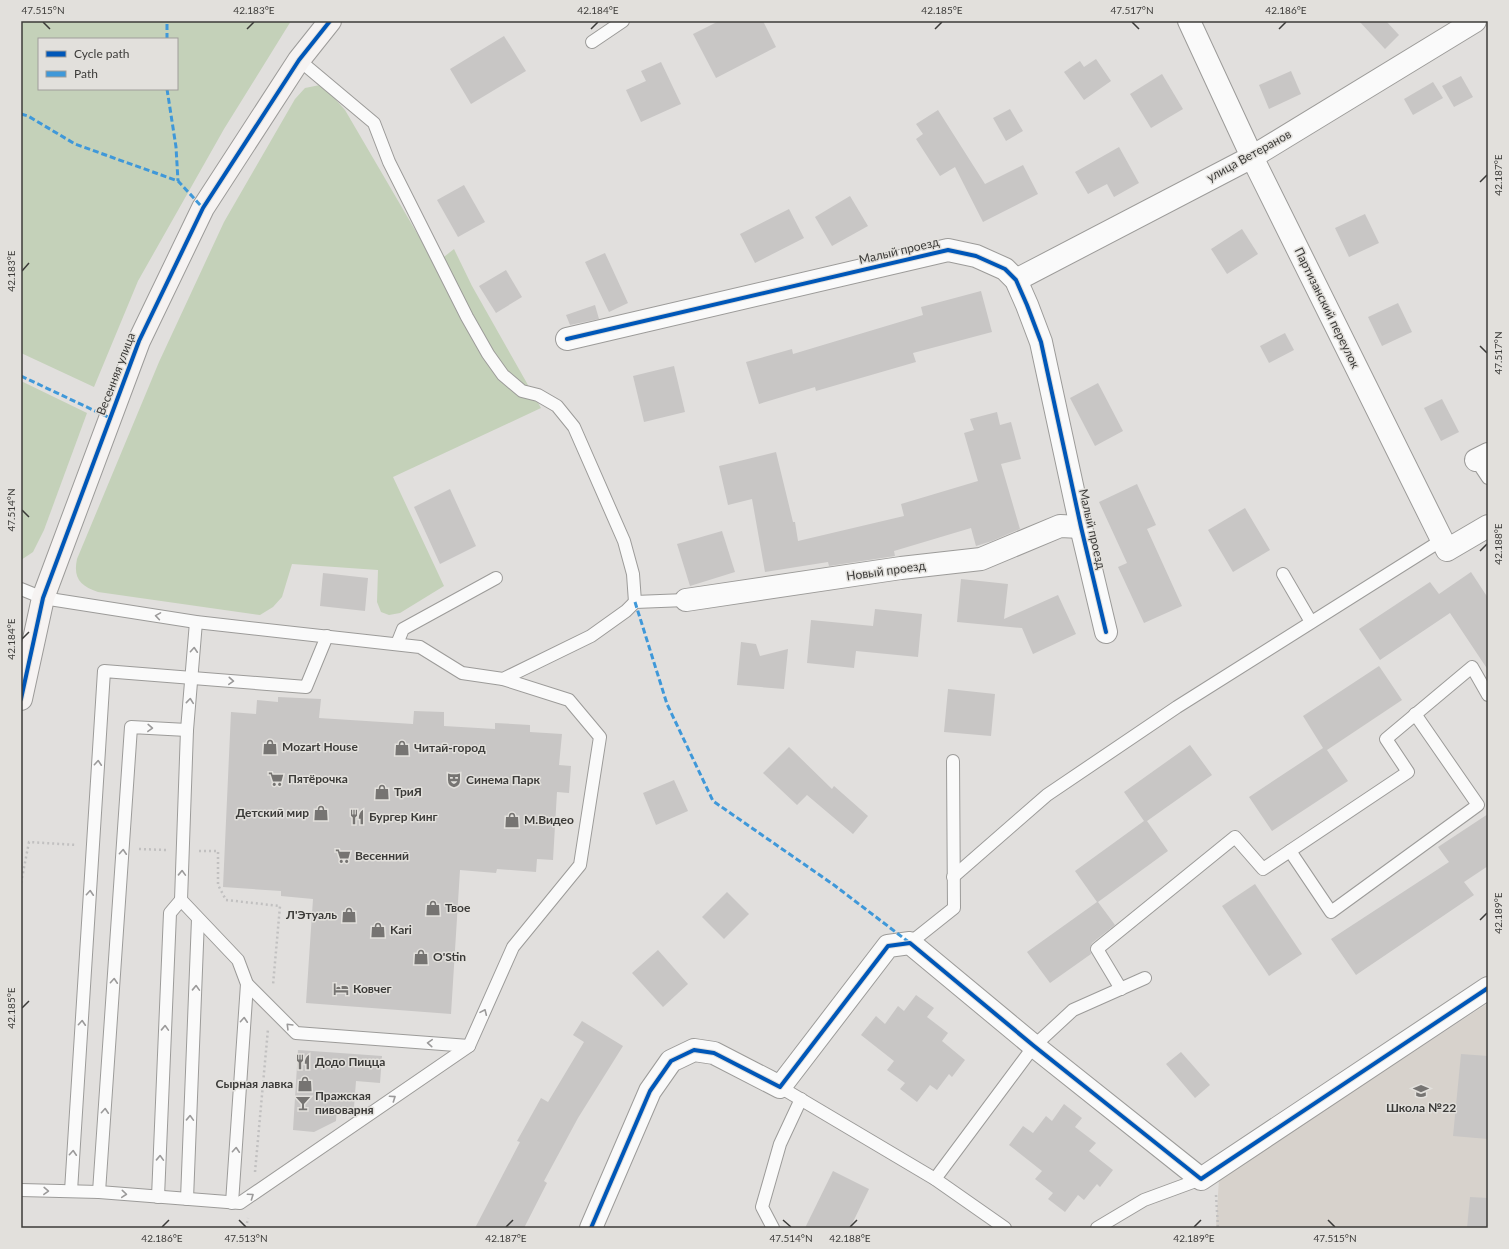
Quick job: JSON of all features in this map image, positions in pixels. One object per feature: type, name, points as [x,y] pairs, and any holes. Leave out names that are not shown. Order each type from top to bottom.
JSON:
[{"type":"street","name":"Весенняя улица","points":[[21,699],[42,598],[142,334],[203,208],[299,60],[330,21]]},
{"type":"street","name":"Партизанский переулок","points":[[1189,21],[1252,157],[1442,540]]},
{"type":"street","name":"улица Ветеранов","points":[[1016,280],[1252,157],[1475,21]]},
{"type":"street","name":"Малый проезд","points":[[567,339],[948,250],[976,256],[1005,269],[1016,280],[1041,342],[1081,527],[1106,632]]},
{"type":"street","name":"Новый проезд","points":[[686,600],[901,568],[981,559],[1060,526],[1081,527]]},
{"type":"street","points":[[1442,540],[1447,550],[1488,526]]},
{"type":"street","points":[[591,1228],[650,1091],[671,1061],[694,1050],[714,1053],[780,1087],[888,946],[910,943],[1034,1046],[1201,1179],[1488,988]]},
{"type":"lane","points":[[592,42],[623,21]]},
{"type":"lane","points":[[299,60],[374,123],[389,162],[467,317],[488,354],[504,375],[522,391],[538,395],[557,406],[574,427],[624,541],[633,574],[636,602]]},
{"type":"lane","points":[[1482,457],[1488,478]]},
{"type":"lane","points":[[954,877],[1047,795],[1177,707],[1442,540]]},
{"type":"lane","points":[[1283,574],[1311,622]]},
{"type":"lane","points":[[396,644],[402,629],[496,578]]},
{"type":"lane","points":[[21,589],[42,598],[196,622],[420,647],[462,673],[503,678],[569,700],[600,736],[580,865],[513,947],[469,1046],[240,1203],[100,1192],[21,1190]]},
{"type":"lane","points":[[503,678],[591,636],[636,602],[686,600]]},
{"type":"lane","points":[[158,1197],[170,913],[181,900],[187,730],[196,622]]},
{"type":"lane","points":[[71,1191],[104,671],[306,687],[327,636]]},
{"type":"lane","points":[[538,661],[529,673],[530,682],[538,690]]},
{"type":"lane","points":[[1121,989],[1097,949],[1235,837],[1263,869],[1408,772],[1386,739],[1472,667],[1488,695]]},
{"type":"lane","points":[[1290,851],[1331,912],[1478,805],[1415,714]]},
{"type":"lane","points":[[100,1192],[131,727],[187,730]]},
{"type":"lane","points":[[910,943],[954,908],[953,762]]},
{"type":"lane","points":[[181,900],[238,960],[247,984],[296,1033],[469,1046]]},
{"type":"lane","points":[[187,1199],[198,919]]},
{"type":"lane","points":[[935,1179],[1034,1046],[1073,1010],[1145,978]]},
{"type":"lane","points":[[232,1203],[247,984]]},
{"type":"lane","points":[[780,1087],[935,1179],[1005,1228]]},
{"type":"lane","points":[[773,1228],[762,1207],[780,1144],[801,1099]]},
{"type":"lane","points":[[1098,1228],[1144,1200],[1201,1179]]},
{"type":"path","points":[[21,881],[29,842],[93,847]]},
{"type":"path","points":[[123,849],[218,852],[218,885],[226,900],[280,906],[254,1176]]},
{"type":"path","points":[[246,1228],[247,1224]]},
{"type":"shaded area","name":"Школа №22","points":[[1488,1003],[1488,1228],[1216,1228],[1219,1179]]},
{"type":"green space","points":[[21,21],[291,21],[224,129],[138,281],[94,387],[21,353]]},
{"type":"green space","points":[[320,85],[329,92],[345,110],[435,264],[454,249],[472,286],[541,408],[393,477],[444,586],[400,613],[389,615],[381,612],[377,602],[378,570],[292,564],[282,597],[273,607],[260,615],[92,590],[82,584],[77,576],[77,559],[159,362],[224,222],[295,99],[305,88]]},
{"type":"green space","points":[[21,381],[87,413],[44,530],[33,552],[21,560]]},
{"type":"building","points":[[719,21],[763,21],[776,47],[716,78],[693,34]]},
{"type":"building","points":[[1359,21],[1386,21],[1399,35],[1385,49]]},
{"type":"building","points":[[504,36],[526,71],[471,104],[450,69]]},
{"type":"building","points":[[1096,59],[1111,81],[1084,100],[1064,72],[1080,61],[1084,67]]},
{"type":"building","points":[[661,62],[681,104],[641,122],[626,90],[646,81],[641,71]]},
{"type":"building","points":[[1291,71],[1301,94],[1269,109],[1259,85]]},
{"type":"building","points":[[1162,74],[1183,109],[1151,128],[1130,94]]},
{"type":"building","points":[[1461,76],[1473,97],[1454,107],[1442,86]]},
{"type":"building","points":[[1433,82],[1443,98],[1413,115],[1404,99]]},
{"type":"building","points":[[1010,109],[1023,131],[1006,141],[993,118]]},
{"type":"building","points":[[938,110],[985,184],[1023,165],[1038,194],[983,222],[955,167],[940,176],[916,139],[923,134],[916,124]]},
{"type":"building","points":[[1119,147],[1139,183],[1114,197],[1107,184],[1088,194],[1075,172]]},
{"type":"building","points":[[464,185],[485,222],[458,237],[437,200]]},
{"type":"building","points":[[850,196],[868,226],[832,246],[815,217]]},
{"type":"building","points":[[789,209],[804,238],[755,263],[740,234]]},
{"type":"building","points":[[1365,214],[1379,243],[1349,257],[1335,228]]},
{"type":"building","points":[[1242,229],[1258,254],[1227,274],[1211,249]]},
{"type":"building","points":[[605,253],[628,303],[609,312],[585,262]]},
{"type":"building","points":[[506,270],[522,297],[496,313],[479,286]]},
{"type":"building","points":[[981,291],[992,332],[913,353],[916,362],[816,391],[815,387],[759,404],[746,362],[792,349],[793,354],[923,315],[921,307]]},
{"type":"building","points":[[1398,303],[1412,332],[1382,346],[1368,317]]},
{"type":"building","points":[[595,305],[599,319],[570,325],[566,315]]},
{"type":"building","points":[[1285,333],[1294,350],[1269,363],[1260,346]]},
{"type":"building","points":[[674,366],[685,412],[644,422],[633,376]]},
{"type":"building","points":[[1098,383],[1123,431],[1095,446],[1070,398]]},
{"type":"building","points":[[1442,399],[1459,432],[1441,441],[1424,408]]},
{"type":"building","points":[[997,412],[1000,425],[1011,422],[1021,459],[1001,464],[1020,529],[992,541],[976,546],[971,528],[894,551],[895,556],[829,566],[828,562],[765,572],[752,499],[728,505],[719,466],[776,452],[793,522],[795,522],[798,541],[904,516],[901,504],[978,481],[964,433],[974,430],[970,419]]},
{"type":"building","points":[[1137,484],[1156,525],[1147,529],[1182,606],[1144,623],[1118,567],[1127,563],[1099,502]]},
{"type":"building","points":[[450,489],[476,546],[440,564],[414,507]]},
{"type":"building","points":[[1245,508],[1270,550],[1233,572],[1208,530]]},
{"type":"building","points":[[722,531],[735,572],[690,586],[677,544]]},
{"type":"building","points":[[1471,572],[1488,598],[1488,670],[1450,613],[1380,660],[1359,629],[1430,582],[1439,594]]},
{"type":"building","points":[[323,573],[368,578],[365,611],[320,606]]},
{"type":"building","points":[[961,579],[1008,584],[1004,619],[1058,595],[1076,634],[1033,654],[1022,628],[957,622]]},
{"type":"building","points":[[875,609],[922,614],[918,657],[856,651],[854,668],[807,663],[811,620],[873,626]]},
{"type":"building","points":[[741,642],[756,644],[760,656],[788,649],[784,689],[737,685]]},
{"type":"building","points":[[1379,666],[1402,700],[1327,750],[1348,781],[1272,831],[1249,797],[1323,748],[1303,716]]},
{"type":"building","points":[[948,689],[995,694],[991,736],[944,732]]},
{"type":"building","name":"Весенний","points":[[278,697],[321,699],[319,718],[413,724],[414,711],[444,712],[444,726],[495,729],[495,723],[530,725],[530,732],[562,734],[559,765],[571,766],[569,793],[557,792],[553,860],[537,859],[536,872],[497,869],[496,873],[460,870],[451,1014],[306,1003],[313,899],[281,896],[281,891],[223,887],[231,712],[256,714],[257,700],[278,702]]},
{"type":"building","points":[[1190,745],[1212,775],[1147,821],[1168,851],[1098,902],[1115,925],[1092,943],[1090,949],[1091,954],[1050,983],[1027,952],[1097,902],[1075,871],[1144,821],[1124,792]]},
{"type":"building","points":[[789,747],[832,789],[834,786],[868,816],[853,834],[807,795],[797,805],[763,773]]},
{"type":"building","points":[[674,780],[688,811],[656,825],[643,793]]},
{"type":"building","points":[[1488,814],[1488,866],[1464,882],[1474,895],[1356,975],[1331,939],[1449,862],[1438,847]]},
{"type":"building","points":[[1255,884],[1302,954],[1269,976],[1222,906]]},
{"type":"building","points":[[727,892],[749,914],[724,939],[702,917]]},
{"type":"building","points":[[658,950],[688,984],[663,1007],[632,973]]},
{"type":"building","points":[[916,995],[934,1008],[927,1017],[948,1033],[942,1041],[965,1060],[952,1077],[949,1074],[937,1090],[930,1085],[917,1102],[900,1089],[905,1083],[887,1070],[894,1061],[861,1035],[876,1016],[885,1024],[898,1006],[904,1011]]},
{"type":"building","points":[[582,1021],[623,1046],[578,1118],[544,1181],[547,1183],[524,1228],[475,1228],[520,1142],[517,1141],[541,1098],[548,1102],[584,1042],[573,1035]]},
{"type":"building","points":[[298,1050],[382,1056],[380,1083],[356,1081],[354,1108],[337,1107],[336,1121],[314,1132],[293,1130]]},
{"type":"building","points":[[1181,1052],[1210,1085],[1195,1098],[1166,1064]]},
{"type":"building","points":[[1461,1054],[1488,1056],[1488,1139],[1453,1136]]},
{"type":"building","points":[[1064,1104],[1082,1118],[1075,1127],[1096,1143],[1089,1151],[1113,1170],[1100,1187],[1097,1184],[1084,1200],[1078,1195],[1065,1212],[1048,1199],[1053,1193],[1035,1179],[1042,1171],[1009,1145],[1023,1126],[1033,1133],[1046,1116],[1052,1121]]},
{"type":"building","points":[[833,1171],[869,1189],[850,1228],[805,1228]]},
{"type":"building","points":[[1470,1197],[1488,1198],[1488,1228],[1467,1228]]},
{"type":"marked path","points":[[167,21],[167,38]]},
{"type":"marked path","points":[[167,90],[176,147],[178,181]]},
{"type":"marked path","points":[[21,114],[28,116],[75,144],[178,181],[203,208]]},
{"type":"marked path","points":[[21,376],[110,418]]},
{"type":"marked path","points":[[635,602],[667,704],[713,801],[834,885],[910,943]]},
{"type":"cycle path","points":[[21,699],[43,598],[139,341],[203,208],[299,60],[330,21]]},
{"type":"cycle path","points":[[567,339],[948,250],[976,256],[1005,269],[1016,280],[1041,342],[1081,527],[1106,632]]},
{"type":"cycle path","points":[[591,1228],[650,1091],[671,1061],[694,1050],[714,1053],[780,1087],[888,946],[910,943],[1034,1046],[1201,1179],[1488,988]]},
{"type":"place","name":"Mozart House","points":[[270,747]]},
{"type":"place","name":"Читай-город","points":[[402,748]]},
{"type":"place","name":"Пятёрочка","points":[[276,779]]},
{"type":"place","name":"Синема Парк","points":[[454,780]]},
{"type":"place","name":"ТриЯ","points":[[382,792]]},
{"type":"place","name":"Детский мир","points":[[321,813]]},
{"type":"place","name":"Бургер Кинг","points":[[357,817]]},
{"type":"place","name":"М.Видео","points":[[512,820]]},
{"type":"place","name":"Весенний","points":[[343,856]]},
{"type":"place","name":"Твое","points":[[433,908]]},
{"type":"place","name":"Л'Этуаль","points":[[349,915]]},
{"type":"place","name":"Kari","points":[[378,930]]},
{"type":"place","name":"O'Stin","points":[[421,957]]},
{"type":"place","name":"Ковчег","points":[[341,989]]},
{"type":"place","name":"Додо Пицца","points":[[303,1062]]},
{"type":"place","name":"Сырная лавка","points":[[305,1084]]},
{"type":"place","name":"Школа №22","points":[[1421,1091]]},
{"type":"place","name":"Пражская пивоварня","points":[[303,1103]]}]
